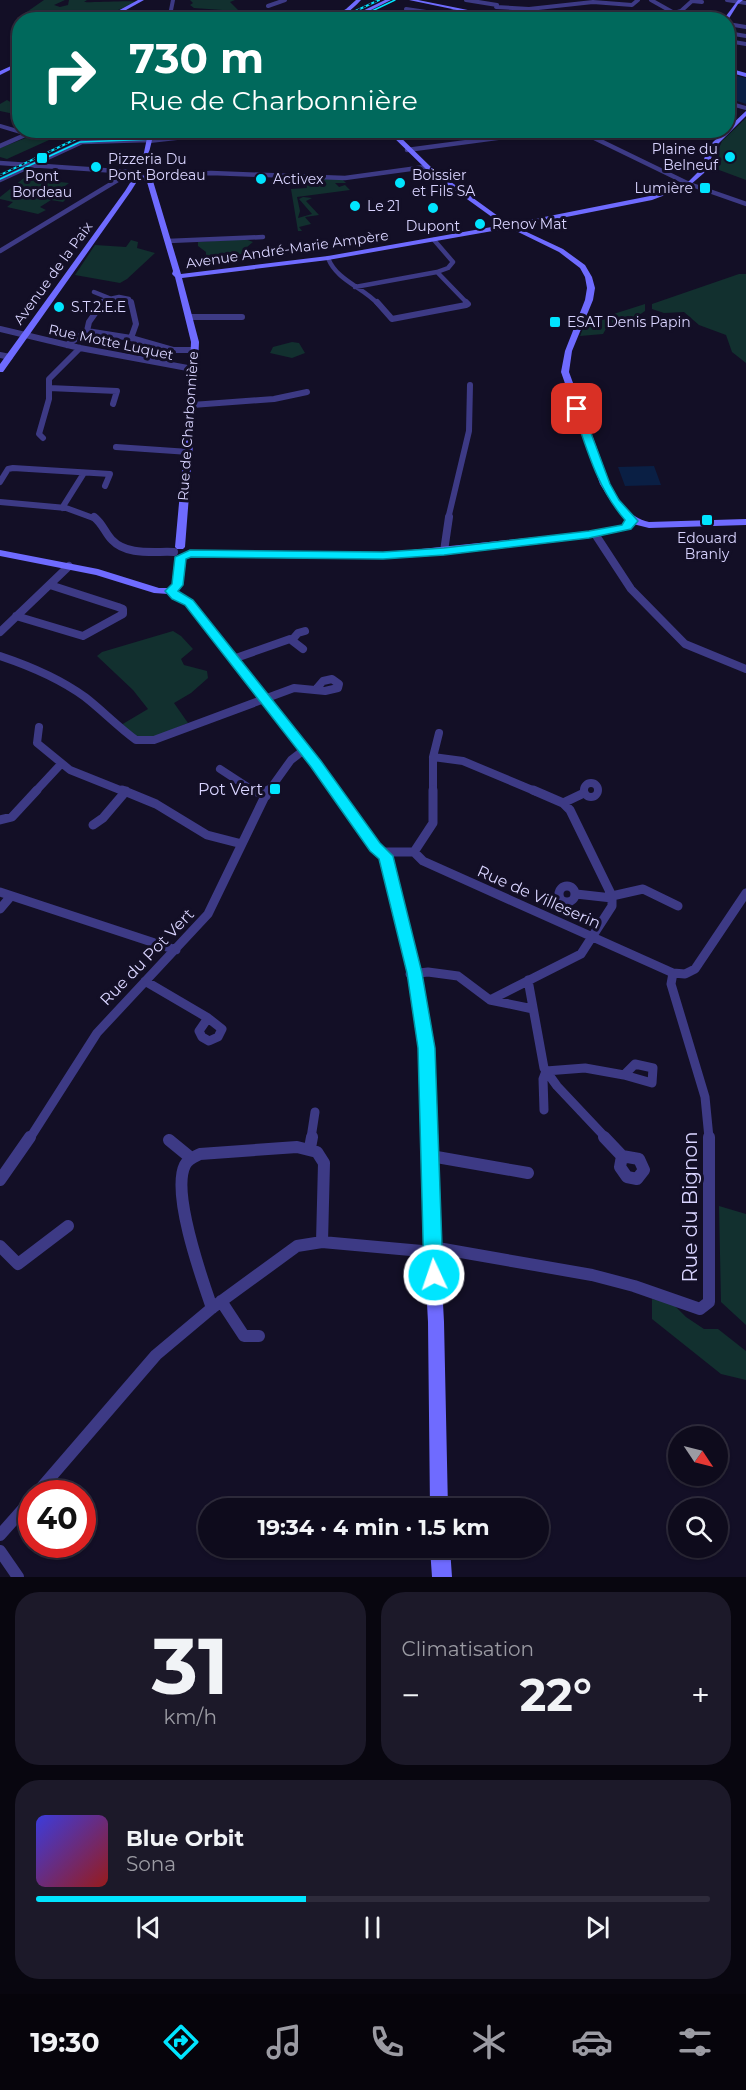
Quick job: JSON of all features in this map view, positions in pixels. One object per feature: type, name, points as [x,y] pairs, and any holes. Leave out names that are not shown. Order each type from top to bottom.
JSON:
[{"type":"street","points":[[119,12],[142,0]]},
{"type":"street","points":[[266,7],[285,0]]},
{"type":"street","points":[[344,12],[359,0]]},
{"type":"street","points":[[363,12],[389,0]]},
{"type":"street","points":[[411,0],[470,12]]},
{"type":"street","points":[[466,0],[529,9],[574,2],[643,7]]},
{"type":"street","points":[[632,5],[638,0]]},
{"type":"street","points":[[653,1],[661,0]]},
{"type":"street","points":[[727,0],[746,3]]},
{"type":"street","points":[[653,1],[669,12]]},
{"type":"street","points":[[574,2],[587,12]]},
{"type":"street","points":[[680,12],[692,2],[702,2]]},
{"type":"street","points":[[406,9],[422,12]]},
{"type":"street","points":[[452,12],[457,10]]},
{"type":"street","points":[[735,124],[746,113]]},
{"type":"street","points":[[0,146],[17,138]]},
{"type":"street","points":[[0,180],[86,141],[132,138]]},
{"type":"street","name":"Avenue de la Paix","points":[[0,370],[128,191],[137,173],[148,138]]},
{"type":"street","points":[[396,138],[425,168],[466,199],[509,226],[572,257],[583,266],[590,278],[591,290],[566,358],[566,377],[605,484],[615,501],[635,525]]},
{"type":"street","points":[[407,150],[498,138]]},
{"type":"street","points":[[594,138],[689,184],[746,204]]},
{"type":"street","points":[[689,184],[706,168],[710,152],[721,138]]},
{"type":"street","points":[[0,164],[165,175],[220,173],[328,178],[373,176],[425,168]]},
{"type":"street","points":[[0,251],[30,235],[110,184],[137,173]]},
{"type":"street","name":"Rue de Charbonnière","points":[[137,173],[150,181],[176,274],[180,276],[178,278],[195,342],[178,585],[171,591]]},
{"type":"street","name":"Avenue André-Marie Ampère","points":[[180,276],[328,258],[434,240],[644,200],[665,195],[689,184]]},
{"type":"street","points":[[168,241],[263,237]]},
{"type":"street","points":[[355,287],[448,268],[453,262],[434,240]]},
{"type":"street","points":[[328,258],[330,263],[355,287],[370,295],[392,319],[396,320],[468,304],[436,272]]},
{"type":"street","points":[[94,292],[109,298],[122,297],[130,301],[135,311],[136,325],[131,338]]},
{"type":"street","points":[[87,331],[89,322],[109,298]]},
{"type":"street","points":[[189,317],[242,317]]},
{"type":"street","name":"Rue Motte Luquet","points":[[0,329],[80,348],[194,369]]},
{"type":"street","points":[[66,345],[87,331],[131,338],[173,350],[194,350]]},
{"type":"street","points":[[43,438],[39,434],[49,399],[50,379],[80,348]]},
{"type":"street","points":[[0,356],[10,357]]},
{"type":"street","points":[[444,551],[446,529],[469,431],[470,385]]},
{"type":"street","points":[[49,388],[117,391],[113,404]]},
{"type":"street","points":[[192,405],[266,400],[307,392]]},
{"type":"street","points":[[116,447],[189,452]]},
{"type":"street","points":[[0,482],[8,469],[13,468],[110,474],[105,486]]},
{"type":"street","points":[[62,508],[84,473]]},
{"type":"street","points":[[0,502],[79,511],[95,517],[104,525],[111,539],[120,546],[181,553],[383,556],[595,534],[635,525],[746,522]]},
{"type":"street","points":[[595,534],[631,589],[685,644],[746,669]]},
{"type":"street","points":[[0,553],[98,572],[158,591],[171,591],[189,603],[304,750],[375,847],[386,856],[426,1048],[431,1156],[439,1498]]},
{"type":"street","points":[[0,632],[69,566]]},
{"type":"street","points":[[16,616],[83,636],[123,614],[123,609],[118,607],[50,585]]},
{"type":"street","points":[[233,659],[292,640],[298,633],[305,631]]},
{"type":"street","points":[[292,640],[303,649]]},
{"type":"street","points":[[0,656],[49,674],[67,684],[136,740],[154,740],[294,688],[317,688]]},
{"type":"street","points":[[39,727],[37,743],[70,770],[156,804],[201,833],[242,844]]},
{"type":"street","points":[[382,852],[414,852],[433,820],[433,757],[439,732]]},
{"type":"street","name":"Rue du Pot Vert","points":[[0,1180],[22,1150],[97,1033],[208,914],[272,783],[291,760],[304,750]]},
{"type":"street","points":[[433,757],[463,761],[562,803],[570,810],[612,897],[612,906],[581,954],[490,1000]]},
{"type":"street","points":[[0,820],[12,817],[61,764]]},
{"type":"street","points":[[220,769],[257,793],[266,796]]},
{"type":"street","points":[[93,825],[103,818],[126,791]]},
{"type":"street","points":[[562,803],[584,793]]},
{"type":"street","name":"Rue de Villeserin","points":[[414,852],[423,861],[592,937],[679,973]]},
{"type":"street","points":[[576,894],[612,897],[643,889],[678,906]]},
{"type":"street","points":[[0,892],[176,950]]},
{"type":"street","points":[[679,973],[695,969],[702,961],[746,893]]},
{"type":"street","points":[[0,909],[11,896]]},
{"type":"street","points":[[411,973],[458,976],[490,1000],[533,1009]]},
{"type":"street","name":"Rue du Bignon","points":[[432,1249],[592,1275],[634,1286],[700,1309],[706,1306],[709,1302],[709,1128],[705,1097],[671,984],[679,973]]},
{"type":"street","points":[[528,980],[546,1071],[622,1156]]},
{"type":"street","points":[[145,981],[208,1018]]},
{"type":"street","points":[[546,1071],[588,1068],[624,1075]]},
{"type":"street","points":[[544,1110],[543,1079],[546,1071]]},
{"type":"street","points":[[310,1148],[315,1112]]},
{"type":"street","points":[[169,1140],[191,1158]]},
{"type":"street","points":[[259,1336],[244,1336],[216,1305],[195,1259],[184,1216],[183,1175],[185,1165],[191,1158],[200,1154],[297,1147],[310,1148],[319,1153],[324,1163],[322,1242]]},
{"type":"street","points":[[431,1156],[528,1173]]},
{"type":"street","points":[[0,1246],[18,1264],[68,1226]]},
{"type":"street","points":[[48,1480],[156,1354],[216,1305],[297,1246],[322,1242],[432,1249]]},
{"type":"street","points":[[0,1536],[18,1515]]},
{"type":"street","points":[[0,1551],[18,1577]]},
{"type":"street","points":[[441,1558],[442,1577]]},
{"type":"green space","points":[[44,0],[65,0],[54,5],[60,7],[68,5],[69,0],[136,2],[114,12],[27,12]]},
{"type":"green space","points":[[190,0],[235,0],[230,2],[238,10],[247,12],[194,8],[190,5],[193,3]]},
{"type":"green space","points":[[7,100],[12,103],[12,114],[0,111],[0,104]]},
{"type":"green space","name":"Plaine du Belneuf","points":[[746,118],[746,180],[711,167],[722,141],[725,138],[735,138],[735,129]]},
{"type":"green space","points":[[26,138],[49,140],[7,159],[0,157],[0,148]]},
{"type":"green space","points":[[24,178],[69,183],[52,196],[66,199],[63,202],[51,200],[40,207],[46,210],[38,214],[7,207],[13,202],[0,199],[0,197]]},
{"type":"green space","points":[[294,179],[342,179],[346,183],[335,183],[339,187],[345,185],[350,190],[297,197],[300,211],[298,218],[312,214],[299,199],[303,197],[312,198],[306,201],[319,215],[305,217],[311,224],[299,227],[302,231],[298,231],[291,189],[307,188],[305,183],[293,183]]},
{"type":"green space","points":[[245,239],[253,242],[247,247],[250,253],[234,255],[208,266],[200,262],[206,257],[206,252],[198,246],[198,242]]},
{"type":"green space","points":[[131,240],[138,242],[137,248],[155,253],[127,279],[120,283],[75,275],[95,245],[126,247]]},
{"type":"green space","points":[[739,274],[746,274],[746,363],[732,352],[726,335],[699,325],[684,312],[664,313],[652,309],[652,304]]},
{"type":"green space","points":[[645,304],[645,311],[612,323],[603,334],[580,336],[587,319],[601,318]]},
{"type":"green space","points":[[292,342],[299,343],[305,353],[292,358],[270,353],[273,347]]},
{"type":"green space","points":[[173,631],[193,649],[181,659],[184,665],[207,671],[208,678],[191,693],[174,703],[188,723],[154,737],[135,737],[121,725],[148,709],[133,690],[97,656],[102,652]]},
{"type":"green space","points":[[719,1206],[746,1214],[746,1325],[721,1302]]},
{"type":"green space","points":[[652,1299],[673,1304],[686,1317],[704,1329],[718,1329],[746,1351],[746,1380],[721,1374],[652,1319]]},
{"type":"water","points":[[735,76],[746,78],[746,104],[735,100]]},
{"type":"water","points":[[654,466],[661,485],[625,486],[618,467]]},
{"type":"tram line","points":[[370,12],[395,0]]},
{"type":"tram line","points":[[0,179],[80,142],[158,138]]},
{"type":"railway","points":[[353,12],[379,0]]},
{"type":"railway","points":[[0,175],[78,138]]},
{"type":"place","name":"Plaine du Belneuf","points":[[730,157]]},
{"type":"place","name":"Pont Bordeau","points":[[42,158]]},
{"type":"place","name":"Pizzeria Du Pont Bordeau","points":[[96,167]]},
{"type":"place","name":"Activex","points":[[261,179]]},
{"type":"place","name":"Boissier et Fils SA","points":[[400,183]]},
{"type":"place","name":"Lumière","points":[[705,188]]},
{"type":"place","name":"Le 21","points":[[355,206]]},
{"type":"place","name":"Dupont","points":[[433,208]]},
{"type":"place","name":"Renov Mat","points":[[480,224]]},
{"type":"place","name":"S.T.2.E.E","points":[[59,307]]},
{"type":"place","name":"ESAT Denis Papin","points":[[555,322]]},
{"type":"place","name":"Edouard Branly","points":[[707,520]]},
{"type":"place","name":"Pot Vert","points":[[275,789]]},
{"type":"route","points":[[434,1275],[426,1048],[414,973],[386,856],[375,847],[316,764],[189,603],[171,591],[178,585],[180,557],[190,554],[383,556],[589,535],[617,531],[627,527],[626,524],[632,521],[615,501],[605,484],[577,409]]}]
